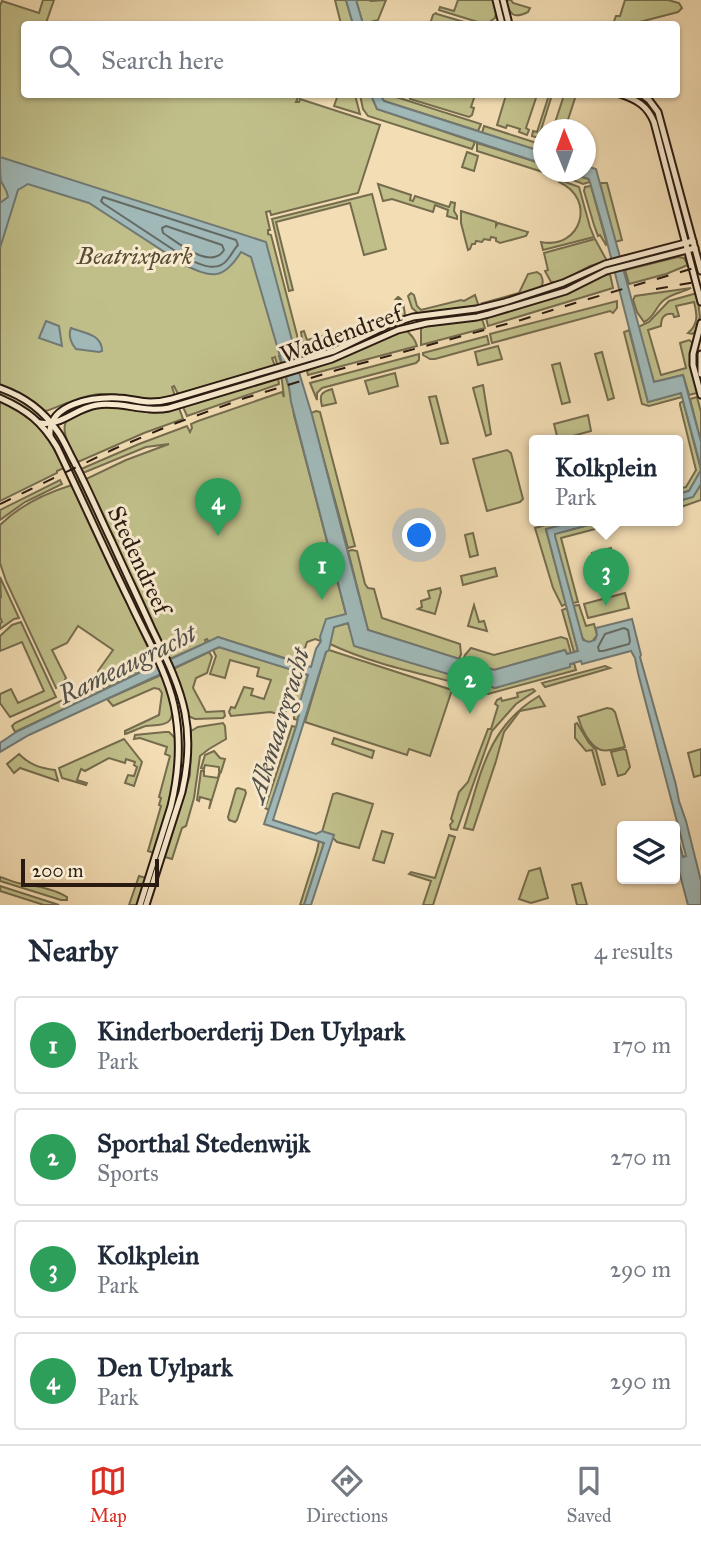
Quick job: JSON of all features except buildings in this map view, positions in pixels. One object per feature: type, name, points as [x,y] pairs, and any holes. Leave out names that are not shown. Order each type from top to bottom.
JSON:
[{"type":"main road","points":[[496,0],[501,21]]},
{"type":"main road","points":[[503,0],[508,21]]},
{"type":"main road","points":[[630,98],[641,102],[650,113],[667,158]]},
{"type":"main road","points":[[646,98],[658,112],[667,158],[691,246],[701,302]]},
{"type":"main road","points":[[691,246],[701,271]]},
{"type":"main road","name":"Waddendreef","points":[[57,414],[78,403],[94,399],[155,402],[184,396],[334,351],[390,324],[409,318],[476,309],[555,286],[605,267],[691,246]]},
{"type":"main road","name":"Waddendreef","points":[[40,423],[62,421],[79,410],[100,404],[149,410],[174,407],[332,359],[398,330],[427,323],[477,317],[566,290],[605,267]]},
{"type":"main road","points":[[701,323],[693,359],[701,395]]},
{"type":"main road","points":[[701,354],[701,374]]},
{"type":"main road","name":"Stedendreef","points":[[0,388],[34,405],[60,435],[80,472],[173,674],[184,711],[188,750],[186,775],[146,905]]},
{"type":"main road","name":"Stedendreef","points":[[0,398],[22,409],[40,423],[57,447],[155,654],[171,695],[176,718],[178,773],[172,806],[139,905]]},
{"type":"main road","points":[[43,414],[57,414]]},
{"type":"main road","points":[[50,435],[51,423],[57,414]]},
{"type":"main road","points":[[60,435],[62,421]]},
{"type":"green space","name":"Beatrixpark","points":[[43,0],[54,0],[47,21],[21,21],[21,98],[298,98],[296,102],[300,99],[380,125],[358,193],[271,215],[270,211],[266,212],[270,230],[268,234],[271,235],[297,335],[302,371],[299,372],[294,351],[279,356],[346,614],[321,641],[315,639],[307,642],[300,663],[218,637],[209,642],[207,639],[206,643],[170,659],[86,479],[169,444],[146,447],[83,473],[81,469],[187,426],[190,432],[191,424],[198,421],[282,392],[284,397],[275,357],[272,358],[275,366],[178,394],[174,386],[175,396],[155,400],[99,394],[46,411],[0,388],[0,6],[2,1],[39,13]]},
{"type":"green space","points":[[335,0],[346,0],[352,21],[340,21]]},
{"type":"green space","points":[[356,0],[386,0],[378,20],[362,21]]},
{"type":"green space","points":[[458,0],[493,0],[496,13],[491,21],[475,21],[439,10],[440,7],[454,11]]},
{"type":"green space","points":[[506,0],[530,8],[528,12],[513,14]]},
{"type":"green space","points":[[625,0],[668,0],[679,3],[682,8],[678,12],[644,21],[614,21],[616,16],[620,16]]},
{"type":"green space","points":[[436,13],[461,21],[431,21]]},
{"type":"green space","points":[[337,98],[356,98],[360,114],[334,106]]},
{"type":"green space","points":[[361,98],[372,98],[377,109],[475,142],[472,149],[368,116]]},
{"type":"green space","points":[[382,98],[399,98],[481,124],[478,131],[384,101]]},
{"type":"green space","points":[[474,98],[471,107],[474,108],[469,117],[410,99]]},
{"type":"green space","points":[[505,98],[536,98],[526,128],[529,130],[527,135],[519,132],[520,129],[497,125]]},
{"type":"green space","points":[[548,98],[551,98],[544,119],[541,119]]},
{"type":"green space","points":[[563,98],[575,98],[568,119],[556,119]]},
{"type":"green space","points":[[484,126],[533,142],[533,149],[482,133]]},
{"type":"green space","points":[[477,143],[533,161],[533,169],[477,151]]},
{"type":"green space","points":[[467,152],[478,156],[474,171],[462,167]]},
{"type":"green space","points":[[559,182],[579,187],[594,237],[543,250],[541,242],[555,242],[566,238],[574,231],[579,221],[581,211],[571,190]]},
{"type":"green space","points":[[600,183],[607,183],[622,240],[615,242]]},
{"type":"green space","points":[[378,184],[411,195],[410,200],[413,201],[415,196],[449,207],[451,202],[455,203],[457,219],[447,216],[448,210],[435,205],[433,212],[392,199],[383,201]]},
{"type":"green space","points":[[591,186],[606,245],[600,235],[598,236],[584,191],[585,187]]},
{"type":"green space","points":[[372,194],[386,249],[364,255],[350,203],[276,222],[293,290],[289,291],[272,219]]},
{"type":"green space","points":[[461,211],[496,222],[496,226],[498,223],[528,232],[526,236],[500,243],[491,237],[490,240],[476,241],[468,250],[461,223]]},
{"type":"green space","points":[[595,239],[607,261],[590,266],[560,282],[551,282],[545,271],[548,270],[544,253]]},
{"type":"green space","points":[[678,257],[684,258],[688,265],[629,284],[625,270]]},
{"type":"green space","points":[[537,272],[543,280],[540,288],[483,303],[519,293],[528,274]]},
{"type":"green space","points":[[610,274],[613,288],[488,326],[486,318],[549,299]]},
{"type":"green space","points":[[691,288],[667,298],[644,322],[633,300],[635,296]]},
{"type":"green space","points":[[411,293],[421,310],[464,301],[475,295],[478,304],[477,307],[419,314],[412,308],[408,296]]},
{"type":"green space","points":[[697,293],[700,317],[695,332],[688,333],[696,322],[694,302],[676,306],[679,316],[665,315],[661,326],[648,330],[661,375],[686,368],[680,343],[689,340],[693,343],[697,393],[689,395],[683,375],[654,382],[638,327],[649,322],[669,301]]},
{"type":"green space","points":[[398,297],[404,307],[405,315],[402,318],[330,349],[303,357],[302,350],[355,333],[367,321],[397,312],[398,308],[402,307],[399,299],[396,299]]},
{"type":"green space","points":[[617,301],[617,308],[613,313],[610,311],[492,343],[490,334]]},
{"type":"green space","points":[[482,319],[485,328],[421,345],[421,328]]},
{"type":"green space","points":[[358,327],[346,334],[303,347],[301,332],[304,331],[307,340]]},
{"type":"green space","points":[[629,330],[648,402],[681,393],[682,397],[649,406],[642,404],[624,332]]},
{"type":"green space","points":[[404,331],[412,336],[417,346],[308,375],[307,371]]},
{"type":"green space","points":[[487,336],[489,344],[435,359],[423,355],[423,353]]},
{"type":"green space","points":[[498,346],[502,359],[478,365],[475,352]]},
{"type":"green space","points":[[602,352],[614,398],[608,400],[595,354]]},
{"type":"green space","points":[[419,354],[416,363],[322,388],[317,393],[317,400],[310,383]]},
{"type":"green space","points":[[560,363],[570,402],[562,404],[552,365]]},
{"type":"green space","points":[[272,372],[272,375],[184,402],[183,398]]},
{"type":"green space","points":[[395,373],[398,386],[369,394],[365,381]]},
{"type":"green space","points":[[278,378],[279,384],[187,416],[183,407]]},
{"type":"green space","points":[[483,385],[491,434],[486,436],[473,388]]},
{"type":"green space","points":[[332,389],[336,403],[322,406],[322,394]]},
{"type":"green space","points":[[0,390],[26,403],[48,422],[42,421],[16,402],[0,396]]},
{"type":"green space","points":[[436,396],[448,443],[441,444],[429,397]]},
{"type":"green space","points":[[697,397],[701,412],[701,442],[690,399]]},
{"type":"green space","points":[[0,400],[22,412],[39,427],[64,468],[0,501]]},
{"type":"green space","points":[[683,401],[701,470],[689,491],[683,493],[683,488],[696,470],[680,403]]},
{"type":"green space","points":[[89,403],[176,403],[161,408],[89,404],[57,419],[78,407]]},
{"type":"green space","points":[[111,406],[147,412],[179,408],[183,419],[78,462],[65,434],[65,423],[68,418],[93,407]]},
{"type":"green space","points":[[320,412],[355,546],[348,548],[311,413]]},
{"type":"green space","points":[[588,415],[591,431],[576,435],[557,435],[554,424]]},
{"type":"green space","points":[[507,450],[511,453],[523,499],[487,511],[473,459]]},
{"type":"green space","points":[[60,480],[62,484],[25,502],[0,520],[0,510]]},
{"type":"green space","points":[[80,481],[166,661],[160,662],[76,483]]},
{"type":"green space","points":[[701,484],[701,500],[683,506],[683,500],[693,497]]},
{"type":"green space","points":[[72,485],[154,660],[118,670],[101,678],[98,671],[113,650],[78,626],[67,643],[52,650],[66,678],[62,685],[56,688],[6,581],[0,563],[0,525],[34,500]]},
{"type":"green space","points":[[560,526],[546,530],[566,604],[562,606],[553,588],[535,528]]},
{"type":"green space","points":[[584,526],[607,526],[561,538],[578,602],[572,603],[554,534]]},
{"type":"green space","points":[[473,533],[478,555],[470,557],[465,535]]},
{"type":"green space","points":[[611,548],[620,582],[601,587],[592,553]]},
{"type":"green space","points":[[348,551],[357,551],[365,584],[374,589],[382,618],[460,644],[459,659],[368,630]]},
{"type":"green space","points":[[495,568],[497,576],[463,585],[461,576]]},
{"type":"green space","points":[[0,577],[19,618],[0,629],[2,622]]},
{"type":"green space","points":[[440,588],[435,614],[418,609],[422,607],[421,601],[430,598],[428,591]]},
{"type":"green space","points":[[625,593],[629,608],[588,618],[584,604]]},
{"type":"green space","points":[[474,605],[479,622],[484,621],[487,631],[468,626]]},
{"type":"green space","points":[[579,605],[586,626],[594,624],[597,635],[592,642],[586,642],[582,637],[573,606]]},
{"type":"green space","points":[[567,608],[578,651],[574,652],[562,610]]},
{"type":"green space","points":[[21,622],[56,697],[10,717],[0,703],[0,694],[11,689],[18,703],[44,691],[22,642],[0,651],[0,636],[12,625]]},
{"type":"green space","points":[[348,623],[355,646],[454,675],[453,679],[449,681],[389,666],[330,644],[334,627]]},
{"type":"green space","points":[[561,637],[567,639],[571,653],[567,654],[565,650],[494,670],[463,660],[471,648],[494,655]]},
{"type":"green space","points":[[219,647],[297,671],[285,715],[270,712],[231,716],[231,707],[235,708],[244,687],[253,689],[251,695],[264,699],[271,680],[257,676],[259,668],[230,660],[225,678],[210,674],[216,656],[213,650]]},
{"type":"green space","points":[[329,650],[452,690],[430,756],[409,749],[407,755],[305,722],[326,652]]},
{"type":"green space","points":[[209,652],[212,657],[207,673],[196,678],[193,688],[206,712],[224,711],[225,716],[195,719],[188,716],[173,669]]},
{"type":"green space","points":[[574,663],[576,670],[488,694],[458,684],[457,680],[458,676],[495,688]]},
{"type":"green space","points":[[605,666],[610,668],[545,687],[542,683]]},
{"type":"green space","points":[[143,671],[104,689],[101,682],[126,672]]},
{"type":"green space","points":[[301,672],[308,675],[298,720],[294,719],[292,699]]},
{"type":"green space","points":[[161,675],[170,699],[171,718],[166,723],[146,726],[125,734],[125,731],[159,715],[162,693],[154,688],[113,706],[107,699]]},
{"type":"green space","points":[[97,685],[100,692],[15,732],[12,726],[15,723]]},
{"type":"green space","points":[[533,689],[535,691],[516,704],[492,731],[457,830],[451,829],[451,819],[459,792],[468,782],[488,729],[491,729],[498,706],[495,704],[497,700],[518,697],[517,693]]},
{"type":"green space","points":[[539,696],[545,706],[520,711],[504,732],[473,830],[464,828],[481,771],[497,737],[522,708]]},
{"type":"green space","points":[[607,708],[615,712],[625,747],[601,750],[589,741],[583,731],[578,717]]},
{"type":"green space","points":[[223,723],[226,739],[200,756],[194,798],[186,826],[182,828],[172,859],[165,857],[190,775],[191,731],[198,727]]},
{"type":"green space","points":[[577,723],[596,750],[605,784],[602,785],[592,750],[586,751],[575,738]]},
{"type":"green space","points":[[292,726],[296,727],[269,810],[265,808]]},
{"type":"green space","points":[[169,732],[175,738],[176,767],[171,796],[154,853],[148,851],[161,806],[159,797],[170,756],[165,754],[167,747],[140,738],[134,739],[135,735]]},
{"type":"green space","points":[[334,738],[374,751],[372,758],[332,744]]},
{"type":"green space","points":[[124,739],[142,762],[134,786],[125,783],[128,775],[134,776],[137,767],[135,762],[126,759],[125,763],[109,758],[85,771],[81,769],[77,780],[87,783],[86,785],[62,778],[59,768]]},
{"type":"green space","points":[[701,749],[701,775],[694,777],[688,753]]},
{"type":"green space","points":[[626,750],[630,767],[625,774],[618,776],[611,752]]},
{"type":"green space","points":[[214,751],[220,758],[225,759],[221,772],[219,767],[205,765],[204,769],[201,768],[205,755]]},
{"type":"green space","points":[[19,754],[36,765],[55,770],[58,781],[20,768],[14,773],[7,764]]},
{"type":"green space","points":[[201,771],[204,771],[204,776],[218,778],[220,773],[209,809],[211,800],[200,797],[199,801],[197,800]]},
{"type":"green space","points":[[238,788],[246,793],[235,822],[228,817]]},
{"type":"green space","points":[[333,794],[373,804],[359,848],[337,842],[333,835],[322,832]]},
{"type":"green space","points":[[382,831],[393,834],[384,863],[373,860]]},
{"type":"green space","points":[[449,835],[455,837],[433,905],[423,905],[431,881],[409,874],[411,872],[435,878]]},
{"type":"green space","points":[[319,841],[324,843],[304,905],[300,905],[317,851]]},
{"type":"green space","points":[[540,868],[548,898],[531,903],[519,899],[529,871]]},
{"type":"green space","points":[[139,876],[146,878],[137,905],[129,905]]},
{"type":"green space","points":[[0,877],[51,890],[67,897],[67,900],[0,881]]},
{"type":"green space","points":[[581,883],[587,905],[577,905],[572,885]]},
{"type":"green space","points":[[0,886],[59,905],[44,905],[0,891]]},
{"type":"water","points":[[346,0],[356,0],[362,21],[352,21]]},
{"type":"water","points":[[372,98],[382,98],[384,101],[533,149],[533,161],[377,109]]},
{"type":"water","points":[[0,157],[266,242],[368,630],[494,670],[565,650],[567,654],[578,651],[546,529],[557,526],[585,526],[555,534],[583,640],[595,640],[596,628],[632,619],[701,881],[701,905],[688,905],[680,875],[680,846],[683,857],[686,856],[680,821],[677,821],[631,651],[582,664],[581,661],[570,664],[570,667],[495,688],[354,646],[348,623],[334,627],[329,650],[326,652],[273,820],[316,834],[322,831],[334,835],[311,905],[304,905],[324,843],[264,824],[296,727],[299,714],[297,712],[308,675],[219,647],[29,735],[0,752],[0,743],[16,732],[153,665],[218,637],[311,667],[326,619],[346,614],[289,387],[251,257],[241,252],[222,272],[201,272],[183,264],[89,203],[28,184],[18,190],[0,248],[0,203],[8,197],[1,181]]},
{"type":"water","points":[[596,169],[654,382],[683,375],[701,442],[701,468],[681,393],[648,402],[590,182],[596,182]]},
{"type":"water","points":[[46,321],[59,326],[62,346],[39,338]]},
{"type":"water","points":[[71,328],[96,338],[102,351],[76,349],[70,339]]},
{"type":"water","points":[[701,470],[701,484],[693,497],[683,500],[683,493],[689,491]]},
{"type":"railway","points":[[0,504],[114,449],[245,398],[701,266]]},
{"type":"railway","points":[[656,289],[701,281]]},
{"type":"place","name":"Den Uylpark","points":[[218,536]]},
{"type":"place","name":"Kinderboerderij Den Uylpark","points":[[322,600]]},
{"type":"place","name":"Kolkplein","points":[[606,606]]},
{"type":"place","name":"Sporthal Stedenwijk","points":[[470,714]]},
{"type":"water label","name":"Rameaugracht","points":[[127,664]]},
{"type":"water label","name":"Alkmaargracht","points":[[278,725]]}]
